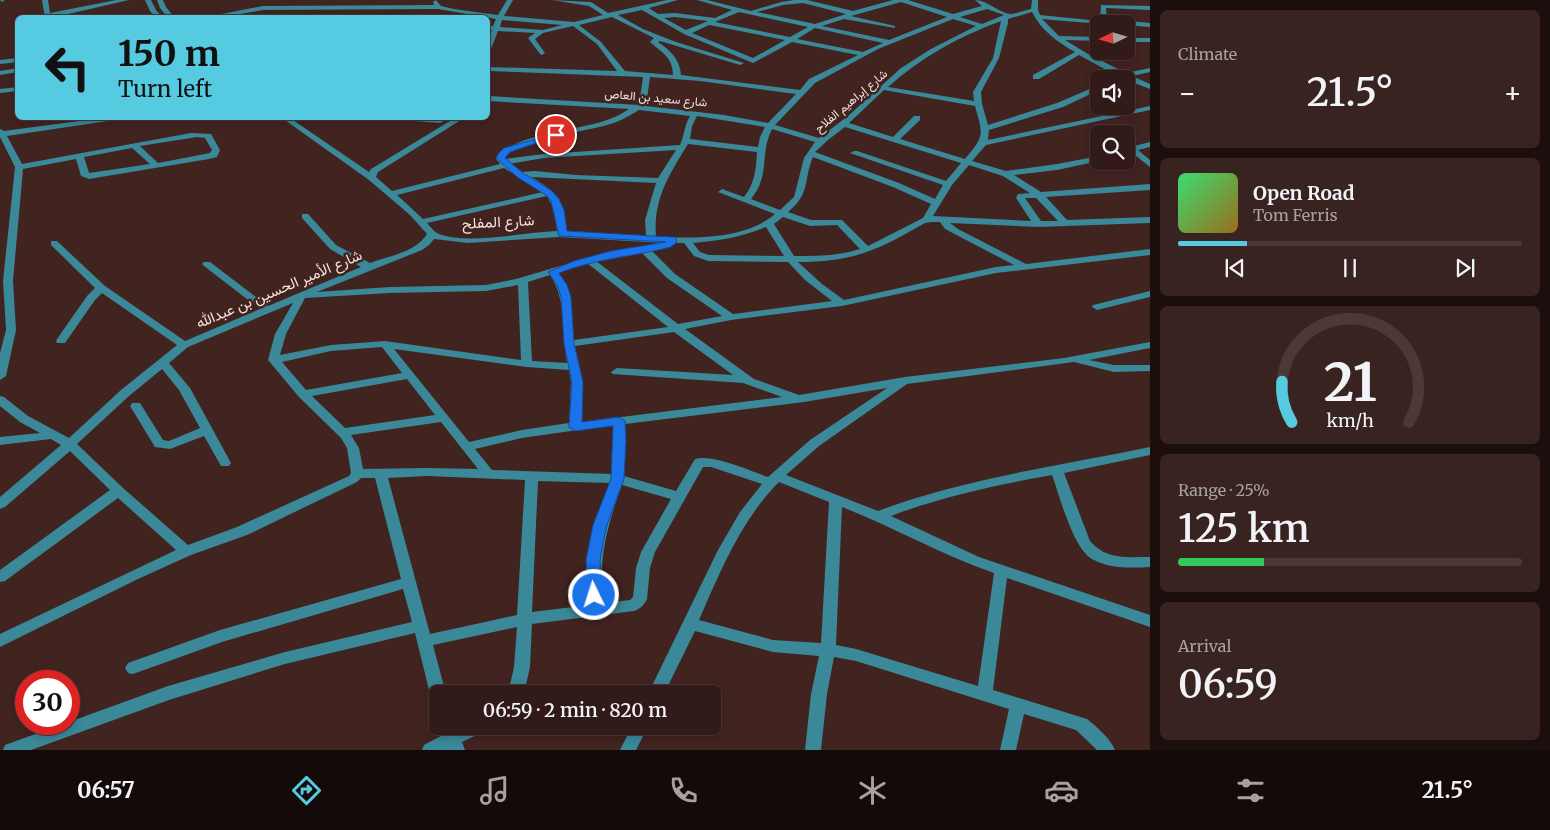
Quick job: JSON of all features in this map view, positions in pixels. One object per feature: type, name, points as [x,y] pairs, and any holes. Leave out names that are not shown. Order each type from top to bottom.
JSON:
[{"type":"street","points":[[45,0],[48,15]]},
{"type":"street","points":[[53,15],[126,0]]},
{"type":"street","points":[[148,0],[150,6],[158,15]]},
{"type":"street","points":[[160,0],[163,8],[169,15]]},
{"type":"street","points":[[262,0],[263,8],[268,15]]},
{"type":"street","points":[[490,42],[510,0]]},
{"type":"street","points":[[490,27],[500,21],[516,0]]},
{"type":"street","points":[[555,0],[591,4],[598,3],[598,0]]},
{"type":"street","points":[[637,0],[657,16],[686,33],[753,61]]},
{"type":"street","points":[[542,53],[531,38],[533,35],[644,6],[675,0]]},
{"type":"street","points":[[700,0],[813,27],[889,42]]},
{"type":"street","points":[[591,4],[609,15],[661,38],[724,59],[747,64],[813,27],[852,13],[901,0],[951,18],[982,26]]},
{"type":"street","points":[[926,220],[948,184],[983,143],[985,129],[978,104],[977,92],[996,58],[1007,16],[987,7],[978,0]]},
{"type":"street","points":[[1035,0],[1035,14],[1046,29],[1111,70]]},
{"type":"street","points":[[1127,0],[1131,7]]},
{"type":"street","points":[[746,12],[764,10],[783,3],[802,1],[852,13]]},
{"type":"street","points":[[222,15],[263,8],[322,3],[371,10],[436,3],[454,11],[472,15]]},
{"type":"street","points":[[1103,15],[1103,6],[1150,8]]},
{"type":"street","points":[[746,200],[755,188],[760,174],[761,150],[764,137],[770,126],[812,81],[889,42],[951,18],[987,7]]},
{"type":"street","points":[[1139,8],[1150,26]]},
{"type":"street","points":[[686,33],[738,10]]},
{"type":"street","name":"شارع إبراهيم الفلاح","points":[[687,241],[721,238],[743,233],[768,222],[781,213],[796,201],[802,186],[804,169],[811,153],[820,141],[844,124],[883,88],[915,63],[982,26],[1007,16],[1035,14],[1090,21]]},
{"type":"street","points":[[657,16],[680,15],[864,54]]},
{"type":"street","points":[[843,16],[893,26]]},
{"type":"street","points":[[490,19],[541,32]]},
{"type":"street","points":[[500,21],[574,24],[599,43],[623,73]]},
{"type":"street","name":"شارع إبراهيم الفلاح","points":[[1135,25],[1150,26]]},
{"type":"street","points":[[661,38],[653,42],[670,55],[677,65],[677,77]]},
{"type":"street","points":[[1058,38],[1090,39]]},
{"type":"street","points":[[1135,40],[1150,40]]},
{"type":"street","points":[[1036,77],[1080,52]]},
{"type":"street","points":[[0,62],[15,60]]},
{"type":"street","points":[[490,69],[623,73],[764,84],[800,92]]},
{"type":"street","points":[[0,72],[15,70]]},
{"type":"street","points":[[1135,75],[1150,70]]},
{"type":"street","points":[[562,234],[556,201],[549,193],[505,164],[500,158],[502,154],[518,146],[622,117],[639,108],[647,75]]},
{"type":"street","points":[[1135,82],[1150,87]]},
{"type":"street","points":[[883,88],[978,104]]},
{"type":"street","points":[[0,91],[15,89]]},
{"type":"street","points":[[985,129],[1060,104],[1090,91]]},
{"type":"street","name":"شارع سعيد بن العاص","points":[[490,98],[696,113],[770,126],[820,141]]},
{"type":"street","points":[[983,143],[1150,108]]},
{"type":"street","points":[[651,238],[650,220],[661,181],[684,144],[688,126],[696,113]]},
{"type":"street","points":[[895,139],[917,118]]},
{"type":"street","points":[[0,376],[11,330],[4,288],[19,167],[1,133],[100,120]]},
{"type":"street","points":[[289,120],[372,178],[432,234]]},
{"type":"street","points":[[439,120],[450,124]]},
{"type":"street","points":[[372,178],[374,172],[380,167],[457,120]]},
{"type":"street","points":[[844,124],[1006,174],[1038,194],[1065,223]]},
{"type":"street","points":[[19,167],[79,155],[134,145],[202,135],[211,139],[216,150],[214,155],[209,157],[95,176],[85,176],[79,155]]},
{"type":"street","points":[[391,194],[505,164],[544,156],[684,144],[761,150]]},
{"type":"street","points":[[1135,148],[1150,144]]},
{"type":"street","points":[[134,145],[156,165]]},
{"type":"street","points":[[811,153],[896,185],[937,203]]},
{"type":"street","points":[[854,153],[948,184]]},
{"type":"street","points":[[1135,154],[1150,164]]},
{"type":"street","points":[[1006,174],[1057,167],[1090,160]]},
{"type":"street","points":[[520,175],[534,174],[583,179],[661,181]]},
{"type":"street","points":[[1038,224],[1020,198],[1022,196],[1150,187]]},
{"type":"street","points":[[722,192],[810,223],[839,222],[867,250]]},
{"type":"street","points":[[421,222],[549,193]]},
{"type":"street","points":[[304,216],[333,248],[369,267]]},
{"type":"street","points":[[687,241],[697,254],[708,258],[790,260],[833,258],[851,255],[867,250],[926,220],[943,219],[1038,224],[1150,220]]},
{"type":"street","points":[[943,219],[955,231],[1023,266]]},
{"type":"street","points":[[768,222],[790,260],[820,288],[842,302]]},
{"type":"street","name":"شارع المفلح","points":[[432,234],[446,239],[474,240],[562,234],[687,241]]},
{"type":"street","name":"شارع الأمير الحسين بن عبدالله","points":[[0,504],[70,444],[125,393],[184,345],[266,309],[419,248],[426,243],[432,234]]},
{"type":"street","points":[[357,474],[352,448],[342,432],[303,394],[274,360],[274,350],[285,324],[301,296],[352,292],[486,288],[523,282],[589,260],[643,248],[668,245],[672,242],[671,240]]},
{"type":"street","points":[[54,243],[101,288],[184,345]]},
{"type":"street","points":[[643,248],[671,276],[731,318]]},
{"type":"street","points":[[569,344],[842,302],[996,270],[1150,252]]},
{"type":"street","points":[[589,260],[676,329],[746,379],[774,391],[804,398]]},
{"type":"street","points":[[207,264],[266,309]]},
{"type":"street","points":[[553,272],[562,285],[566,297],[569,344],[578,391],[575,427]]},
{"type":"street","points":[[523,282],[527,364]]},
{"type":"street","points":[[60,341],[91,298],[101,288]]},
{"type":"street","points":[[1097,307],[1150,294]]},
{"type":"street","points":[[274,360],[331,348],[385,344],[527,364],[574,367]]},
{"type":"street","points":[[385,344],[488,474]]},
{"type":"street","points":[[467,447],[522,434],[703,409],[804,398],[905,381],[972,374],[1076,359],[1150,345]]},
{"type":"street","points":[[1076,359],[1100,368],[1114,370],[1150,368]]},
{"type":"street","points":[[162,362],[184,388],[225,463]]},
{"type":"street","points":[[617,372],[746,379]]},
{"type":"street","points":[[303,394],[410,375]]},
{"type":"street","points":[[660,685],[734,535],[756,499],[773,479],[829,434],[905,381]]},
{"type":"street","points":[[0,400],[9,409],[70,444],[186,551]]},
{"type":"street","points":[[136,406],[159,444],[170,445],[207,430]]},
{"type":"street","points":[[342,432],[445,418]]},
{"type":"street","points":[[596,610],[592,580],[594,551],[600,525],[618,479],[619,421]]},
{"type":"street","points":[[0,441],[52,435]]},
{"type":"street","points":[[878,516],[961,488],[1057,471],[1150,451]]},
{"type":"street","points":[[12,750],[168,692],[285,658],[422,633],[628,606],[638,602],[645,560],[679,497],[689,483],[698,463],[701,461],[773,479],[836,501],[878,516],[949,550],[1001,571],[1150,621]]},
{"type":"street","points":[[1057,471],[1084,543],[1090,552],[1108,560],[1150,562]]},
{"type":"street","points":[[380,473],[436,685]]},
{"type":"street","points":[[0,641],[132,575],[186,551],[242,531],[290,510],[347,483],[357,474],[488,474],[618,479],[679,497]]},
{"type":"street","points":[[518,685],[522,667],[532,475]]},
{"type":"street","points":[[0,577],[118,490]]},
{"type":"street","points":[[813,750],[819,694],[828,650],[836,501]]},
{"type":"street","points":[[985,695],[1001,571]]},
{"type":"street","points":[[133,668],[220,636],[408,582]]},
{"type":"street","points":[[690,624],[773,646],[828,650],[883,662],[1018,706],[1081,724],[1107,750]]},
{"type":"street","points":[[1008,750],[1018,706]]},
{"type":"street","points":[[628,750],[636,735]]},
{"type":"street","points":[[430,750],[452,739]]},
{"type":"route","points":[[556,135],[507,150],[500,158],[520,175],[549,193],[556,201],[562,234],[671,240],[672,242],[668,245],[611,254],[553,272],[562,285],[566,297],[569,344],[577,382],[578,401],[575,427],[619,421],[618,479],[600,525],[596,543],[592,580],[594,595]]}]
